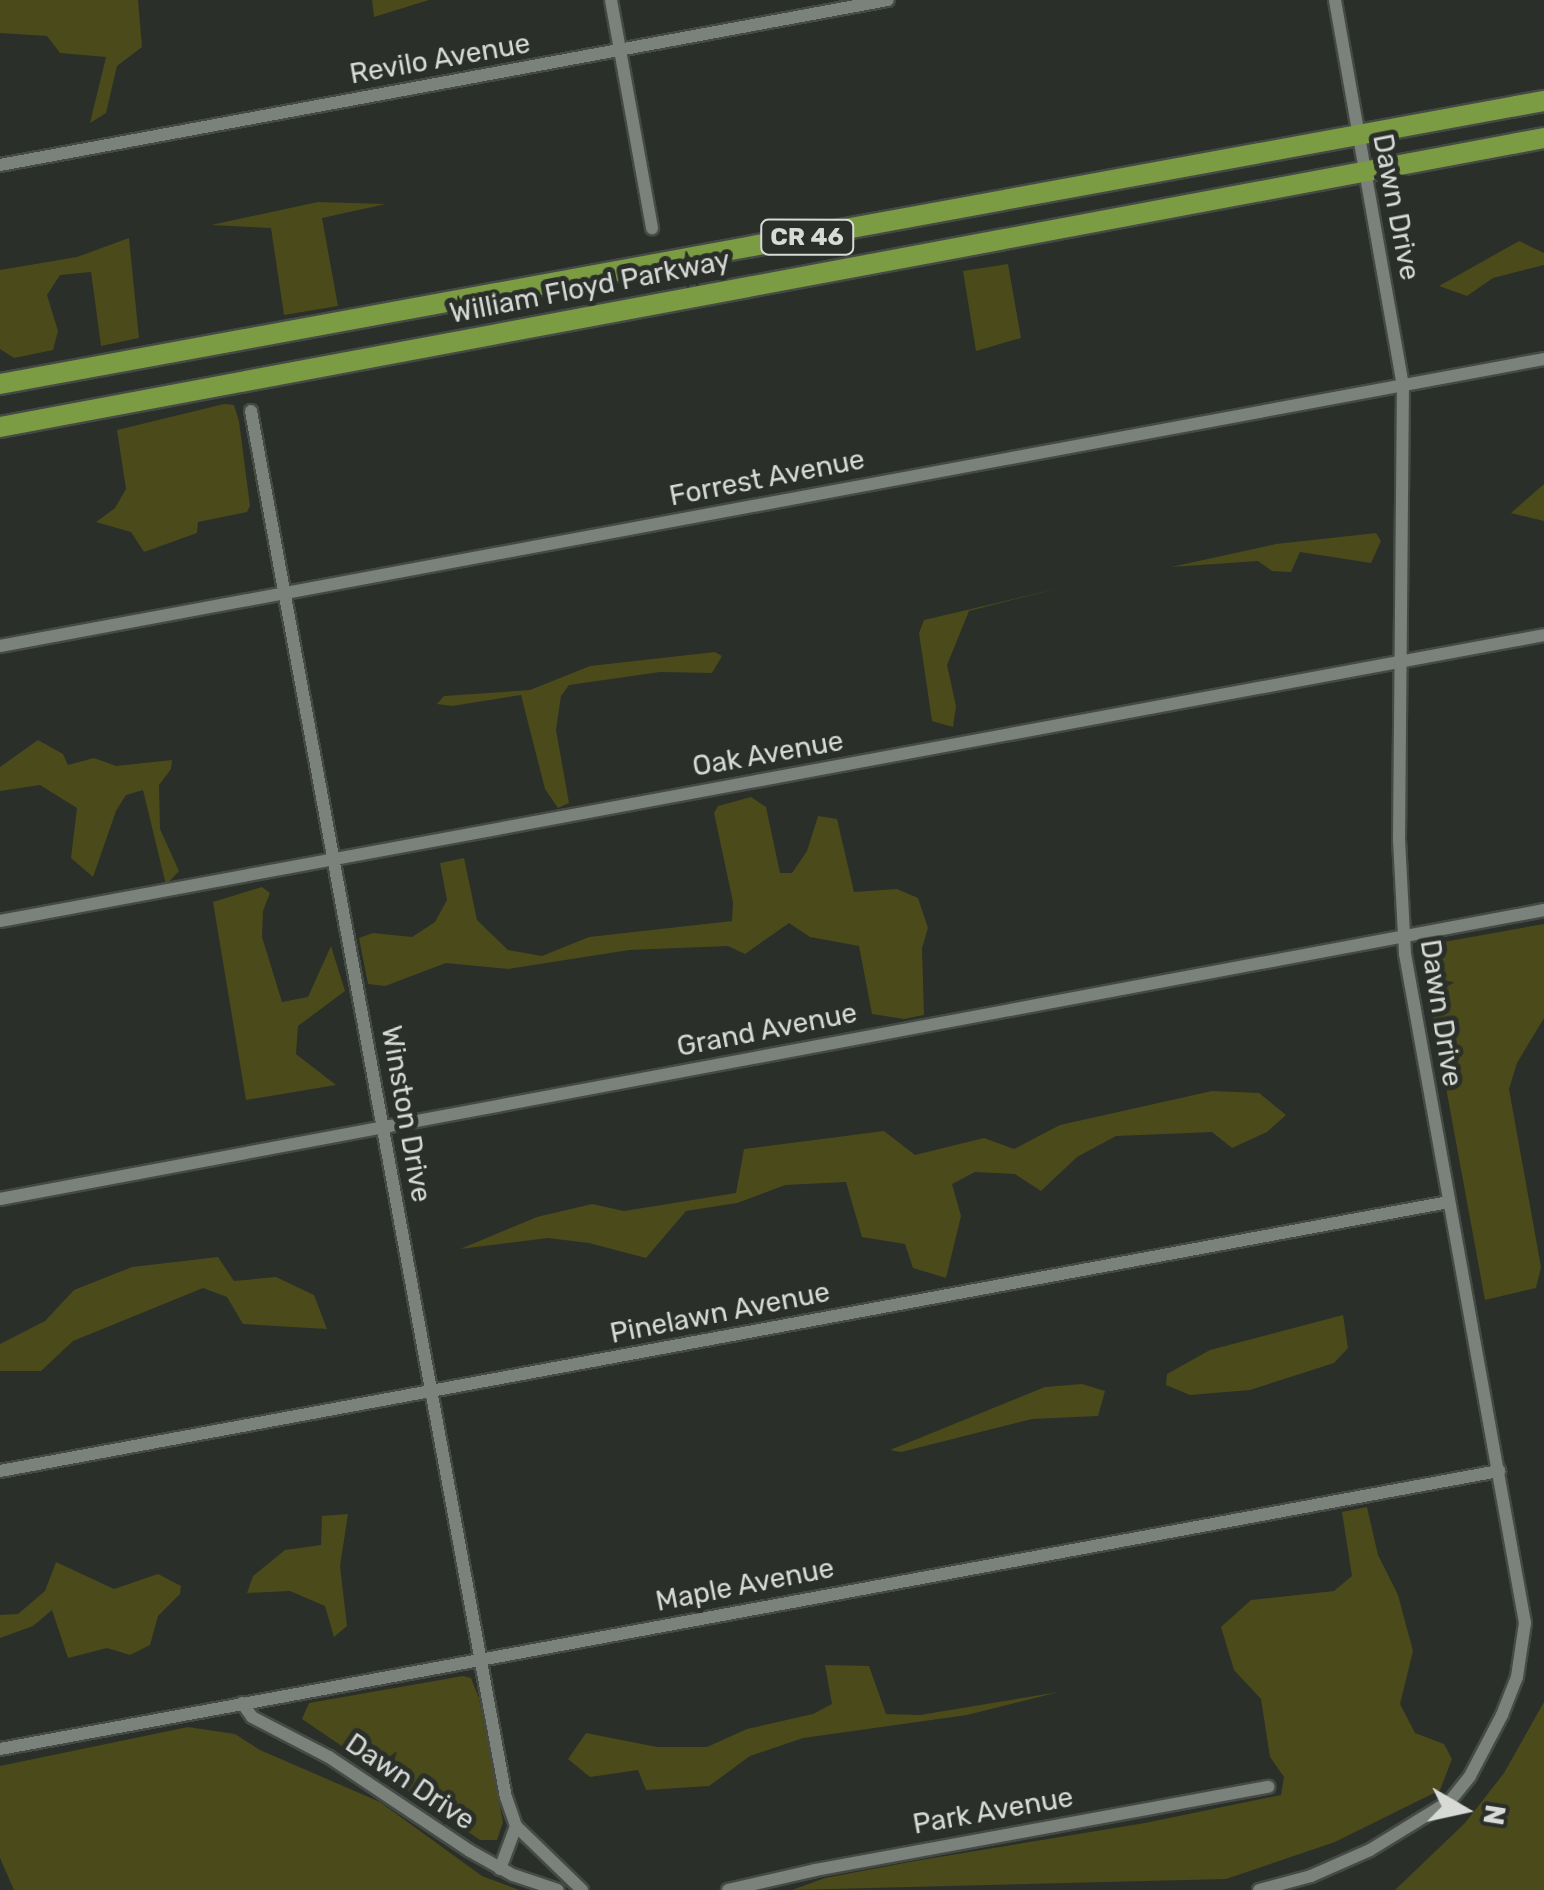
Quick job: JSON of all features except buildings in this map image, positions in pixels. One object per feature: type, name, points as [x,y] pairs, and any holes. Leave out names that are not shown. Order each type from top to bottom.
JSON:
[{"type":"highway","name":"William Floyd Parkway","points":[[0,384],[1544,101]]},
{"type":"highway","name":"William Floyd Parkway","points":[[0,427],[1544,138]]},
{"type":"street","points":[[612,0],[652,228]]},
{"type":"street","name":"Revilo Avenue","points":[[0,164],[888,0]]},
{"type":"street","name":"Dawn Drive","points":[[1260,1890],[1327,1870],[1415,1825],[1450,1801],[1479,1761],[1517,1677],[1524,1646],[1520,1576],[1448,1202],[1403,937],[1403,386],[1335,0]]},
{"type":"street","name":"Forrest Avenue","points":[[0,646],[1544,359]]},
{"type":"street","name":"Winston Drive","points":[[251,411],[506,1797],[516,1826]]},
{"type":"street","name":"Oak Avenue","points":[[0,921],[1544,635]]},
{"type":"street","name":"Grand Avenue","points":[[0,1199],[1544,910]]},
{"type":"street","name":"Pinelawn Avenue","points":[[0,1471],[1448,1202]]},
{"type":"street","name":"Maple Avenue","points":[[0,1749],[1499,1471]]},
{"type":"street","name":"Dawn Drive","points":[[242,1703],[252,1716],[329,1757],[500,1869],[558,1890]]},
{"type":"street","name":"Park Avenue","points":[[728,1890],[815,1870],[1268,1786]]},
{"type":"street","points":[[500,1869],[516,1826],[582,1890]]},
{"type":"shaded area","points":[[0,0],[138,0],[142,47],[117,66],[106,113],[90,123],[106,57],[60,53],[47,36],[0,33]]},
{"type":"shaded area","points":[[372,0],[429,0],[374,17]]},
{"type":"shaded area","points":[[318,202],[386,204],[322,218],[338,306],[284,315],[271,228],[211,225]]},
{"type":"shaded area","points":[[129,238],[139,338],[101,346],[91,272],[60,275],[47,295],[58,331],[53,350],[14,358],[0,349],[0,270],[77,257]]},
{"type":"shaded area","points":[[1519,241],[1544,253],[1544,265],[1493,278],[1467,296],[1439,286]]},
{"type":"shaded area","points":[[1008,264],[1021,338],[976,351],[963,271]]},
{"type":"shaded area","points":[[224,404],[234,405],[239,421],[250,506],[247,512],[198,522],[197,533],[144,552],[131,532],[96,522],[115,508],[126,489],[117,430]]},
{"type":"shaded area","points":[[1544,484],[1544,521],[1511,513]]},
{"type":"shaded area","points":[[1376,533],[1381,541],[1371,563],[1300,552],[1291,572],[1272,571],[1258,561],[1171,567],[1276,544]]},
{"type":"shaded area","points":[[1060,588],[969,611],[947,665],[956,706],[953,727],[932,721],[919,633],[924,620]]},
{"type":"shaded area","points":[[715,652],[722,656],[712,673],[660,672],[569,685],[561,696],[556,730],[569,803],[558,808],[545,789],[521,695],[452,706],[437,704],[444,696],[530,690],[590,666]]},
{"type":"shaded area","points":[[38,740],[63,754],[68,765],[94,758],[116,766],[172,760],[171,769],[159,785],[160,829],[179,871],[166,885],[143,790],[126,795],[116,811],[93,877],[71,858],[77,808],[40,785],[0,791],[0,767]]},
{"type":"shaded area","points":[[751,797],[766,807],[780,873],[792,873],[807,851],[818,816],[837,819],[854,892],[897,889],[918,898],[928,928],[922,948],[924,1015],[904,1019],[872,1014],[859,946],[810,937],[789,923],[745,954],[728,946],[629,950],[508,969],[446,963],[385,986],[368,984],[359,938],[373,933],[412,937],[435,922],[447,900],[440,863],[464,858],[477,920],[508,950],[542,956],[589,937],[732,921],[733,902],[714,813],[718,806]]},
{"type":"shaded area","points":[[262,887],[270,893],[263,911],[262,937],[282,1002],[308,997],[331,946],[345,991],[298,1026],[296,1054],[336,1085],[246,1100],[213,902]]},
{"type":"shaded area","points":[[1544,924],[1544,1018],[1517,1063],[1509,1089],[1541,1267],[1536,1288],[1485,1300],[1422,957],[1427,945]]},
{"type":"shaded area","points":[[1212,1091],[1259,1093],[1286,1115],[1267,1132],[1232,1148],[1212,1132],[1116,1136],[1077,1157],[1041,1191],[1015,1174],[975,1172],[952,1184],[961,1216],[946,1278],[913,1268],[905,1244],[862,1237],[846,1182],[785,1185],[737,1203],[686,1211],[646,1258],[589,1243],[548,1238],[460,1249],[537,1217],[592,1204],[624,1211],[736,1193],[744,1149],[884,1131],[915,1155],[984,1138],[1014,1149],[1060,1125]]},
{"type":"shaded area","points":[[218,1257],[234,1281],[276,1277],[314,1295],[327,1329],[243,1324],[227,1297],[203,1288],[73,1341],[41,1371],[0,1371],[0,1344],[45,1321],[74,1290],[132,1267]]},
{"type":"shaded area","points":[[1343,1315],[1348,1348],[1334,1363],[1250,1390],[1190,1395],[1166,1385],[1167,1374],[1210,1350]]},
{"type":"shaded area","points":[[1082,1384],[1105,1391],[1098,1416],[1032,1419],[901,1452],[890,1450],[1045,1387]]},
{"type":"shaded area","points":[[1367,1507],[1378,1555],[1398,1595],[1413,1651],[1400,1704],[1415,1733],[1444,1744],[1452,1759],[1440,1790],[1335,1842],[1226,1879],[792,1890],[825,1878],[1145,1823],[1281,1795],[1284,1777],[1270,1757],[1261,1699],[1234,1670],[1221,1627],[1251,1600],[1334,1591],[1352,1576],[1342,1512]]},
{"type":"shaded area","points":[[348,1514],[340,1566],[347,1626],[334,1637],[325,1606],[290,1591],[247,1593],[253,1576],[285,1550],[321,1545],[322,1516]]},
{"type":"shaded area","points":[[56,1562],[114,1589],[158,1574],[181,1586],[180,1594],[158,1616],[150,1645],[130,1655],[107,1648],[68,1658],[52,1610],[33,1626],[0,1638],[0,1615],[18,1614],[45,1591]]},
{"type":"shaded area","points":[[825,1665],[869,1666],[886,1714],[920,1715],[1059,1692],[967,1715],[803,1738],[750,1756],[709,1786],[646,1790],[638,1770],[590,1777],[568,1759],[586,1733],[657,1747],[707,1747],[747,1729],[813,1714],[832,1704]]},
{"type":"shaded area","points":[[463,1676],[471,1678],[479,1698],[503,1822],[497,1840],[480,1840],[302,1719],[309,1703]]},
{"type":"shaded area","points":[[1544,1702],[1544,1890],[1395,1890],[1465,1823],[1504,1773]]},
{"type":"shaded area","points":[[188,1727],[235,1734],[260,1750],[380,1802],[482,1876],[519,1890],[14,1890],[0,1858],[0,1766]]}]
